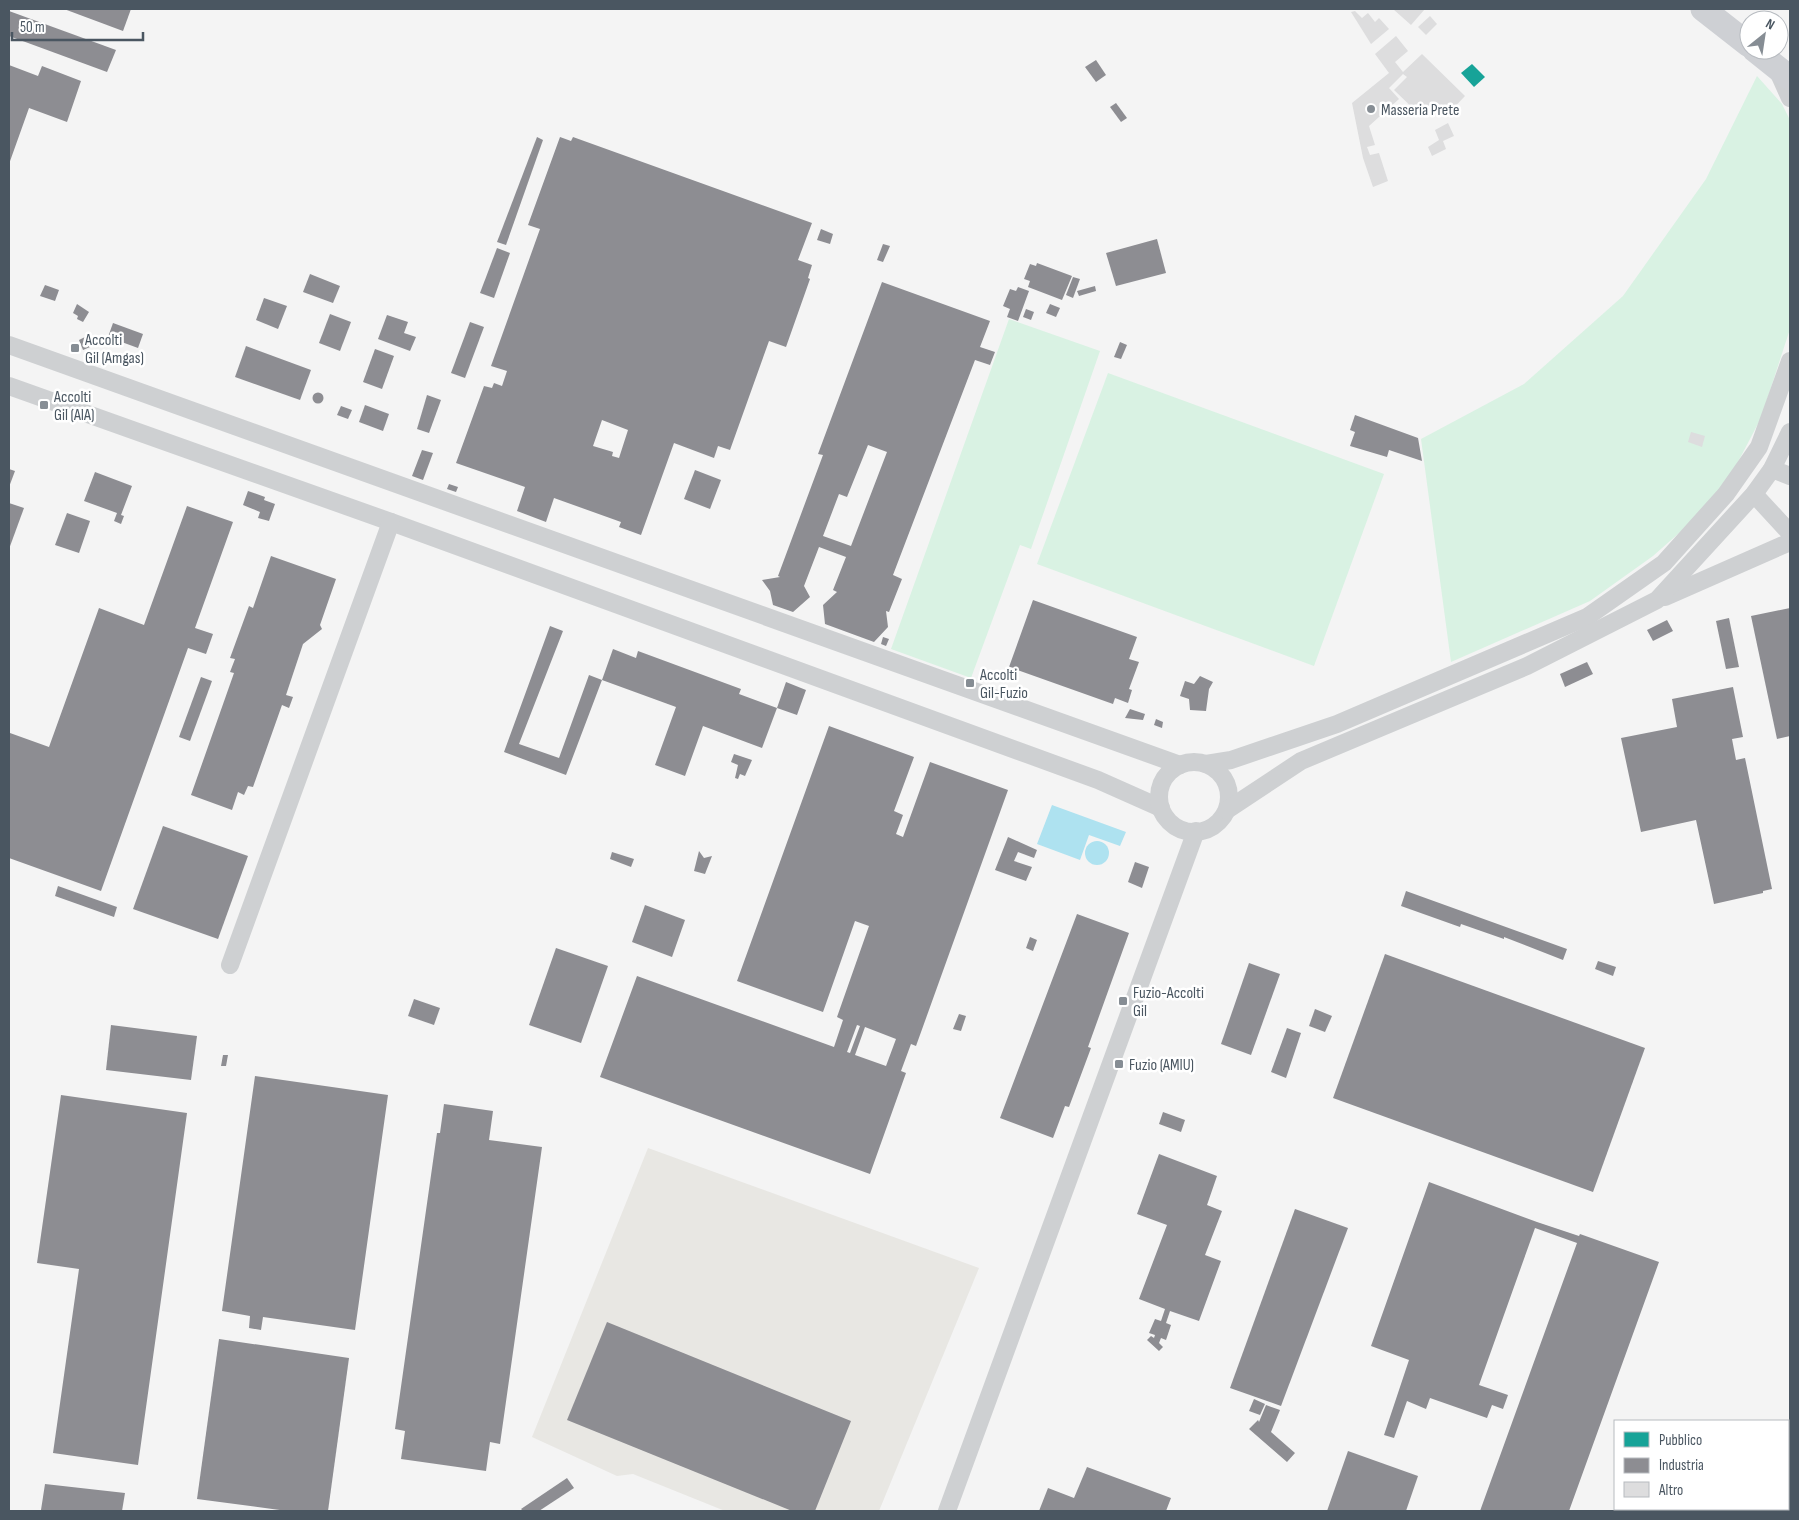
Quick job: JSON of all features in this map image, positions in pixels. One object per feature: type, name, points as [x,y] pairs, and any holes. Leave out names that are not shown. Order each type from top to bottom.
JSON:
[{"type":"main road","points":[[1703,9],[1739,37]]},
{"type":"main road","points":[[1768,60],[1783,72]]},
{"type":"street","points":[[1783,72],[1790,98]]},
{"type":"street","points":[[9,345],[1180,765]]},
{"type":"street","points":[[1790,361],[1759,447],[1726,494],[1664,563],[1587,617],[1337,724],[1231,760],[1206,764],[1188,762],[1180,765],[1164,778],[1159,798],[1161,808],[1175,826],[1185,830],[1196,831],[1215,825],[1227,810],[1301,761],[1527,666],[1657,600],[1790,542]]},
{"type":"street","points":[[9,386],[391,522],[1098,780],[1161,808]]},
{"type":"street","points":[[1657,600],[1754,494],[1772,468],[1790,432]]},
{"type":"street","points":[[1772,468],[1790,476]]},
{"type":"street","points":[[1754,494],[1790,533]]},
{"type":"street","points":[[230,965],[391,522]]},
{"type":"street","points":[[1206,764],[1224,778],[1229,793],[1227,810]]},
{"type":"street","points":[[947,1511],[1196,831]]},
{"type":"shaded area","points":[[648,1148],[979,1268],[879,1511],[725,1511],[633,1474],[617,1476],[532,1437]]},
{"type":"green space","points":[[1757,76],[1782,104],[1790,120],[1790,329],[1761,418],[1728,481],[1687,526],[1653,556],[1590,601],[1451,662],[1421,439],[1524,384],[1623,296],[1706,179]]},
{"type":"green space","points":[[1009,319],[1100,351],[1031,549],[1020,545],[971,678],[891,649]]},
{"type":"green space","points":[[1108,373],[1384,474],[1314,666],[1037,564]]},
{"type":"water","points":[[1052,805],[1126,832],[1120,846],[1089,835],[1080,860],[1037,844]]},
{"type":"water","points":[[1097,841],[1102,842],[1108,848],[1108,858],[1102,864],[1097,865],[1092,864],[1086,858],[1085,853],[1086,848],[1092,842]]},
{"type":"building: Pubblico","points":[[1472,64],[1485,77],[1474,87],[1461,73]]},
{"type":"building: Industria","points":[[64,9],[131,9],[123,31]]},
{"type":"building: Industria","points":[[9,11],[116,50],[107,72],[9,36]]},
{"type":"building: Industria","points":[[1096,60],[1106,75],[1096,82],[1085,67]]},
{"type":"building: Industria","points":[[9,65],[38,76],[42,66],[81,81],[67,122],[29,108],[9,164]]},
{"type":"building: Industria","points":[[1116,103],[1127,118],[1121,122],[1110,107]]},
{"type":"building: Industria","points":[[537,137],[543,140],[506,245],[497,242]]},
{"type":"building: Industria","points":[[560,137],[571,141],[573,137],[812,223],[798,260],[812,265],[808,278],[810,279],[786,347],[769,341],[730,450],[718,446],[714,458],[674,443],[641,535],[619,527],[621,522],[554,498],[546,522],[517,511],[525,487],[456,463],[484,386],[492,388],[494,383],[502,386],[507,371],[491,366],[540,229],[528,225]],"holes":[[[602,420],[628,430],[619,458],[612,456],[613,452],[593,446]]]},
{"type":"building: Industria","points":[[821,229],[833,234],[830,244],[817,240]]},
{"type":"building: Industria","points":[[1157,239],[1166,273],[1116,286],[1106,253]]},
{"type":"building: Industria","points":[[883,244],[890,246],[883,262],[877,260]]},
{"type":"building: Industria","points":[[497,248],[510,253],[494,298],[480,293]]},
{"type":"building: Industria","points":[[1037,263],[1072,276],[1062,300],[1028,287],[1030,281],[1024,279],[1030,264],[1036,266]]},
{"type":"building: Industria","points":[[310,274],[340,286],[333,303],[303,292]]},
{"type":"building: Industria","points":[[1073,277],[1080,279],[1073,298],[1066,295]]},
{"type":"building: Industria","points":[[882,282],[990,321],[980,347],[995,352],[990,365],[975,360],[893,575],[902,579],[889,612],[886,611],[888,627],[874,642],[825,624],[823,605],[837,592],[833,590],[846,557],[819,547],[804,586],[810,597],[793,612],[773,605],[770,591],[762,580],[780,577],[778,576],[823,455],[818,454]],"holes":[[[868,445],[887,452],[851,546],[823,536],[839,494],[847,497]]]},
{"type":"building: Industria","points":[[45,285],[59,290],[55,301],[40,296]]},
{"type":"building: Industria","points":[[1095,286],[1096,291],[1079,296],[1077,291]]},
{"type":"building: Industria","points":[[1018,287],[1029,291],[1018,321],[1007,317],[1010,309],[1003,306],[1010,289],[1016,291]]},
{"type":"building: Industria","points":[[264,298],[287,306],[278,329],[256,320]]},
{"type":"building: Industria","points":[[77,304],[89,312],[83,322],[77,319],[78,316],[73,313]]},
{"type":"building: Industria","points":[[1050,304],[1060,308],[1056,317],[1046,313]]},
{"type":"building: Industria","points":[[1026,309],[1034,312],[1031,320],[1023,317]]},
{"type":"building: Industria","points":[[330,314],[351,322],[340,351],[319,343]]},
{"type":"building: Industria","points":[[387,315],[408,322],[404,333],[416,337],[410,351],[378,339]]},
{"type":"building: Industria","points":[[470,322],[484,327],[465,378],[451,373]]},
{"type":"building: Industria","points":[[113,323],[143,334],[138,348],[108,337]]},
{"type":"building: Industria","points":[[85,337],[90,347],[83,350],[79,340]]},
{"type":"building: Industria","points":[[1120,342],[1127,345],[1121,359],[1114,357]]},
{"type":"building: Industria","points":[[246,346],[311,370],[300,400],[235,377]]},
{"type":"building: Industria","points":[[375,349],[394,356],[382,389],[363,382]]},
{"type":"building: Industria","points":[[318,392],[324,398],[318,404],[312,398]]},
{"type":"building: Industria","points":[[427,395],[441,400],[429,433],[417,429]]},
{"type":"building: Industria","points":[[365,405],[389,414],[383,431],[359,422]]},
{"type":"building: Industria","points":[[341,406],[352,410],[348,419],[337,415]]},
{"type":"building: Industria","points":[[1355,415],[1418,438],[1422,461],[1389,450],[1387,457],[1350,446],[1355,432],[1350,430]]},
{"type":"building: Industria","points":[[422,450],[433,453],[423,480],[412,476]]},
{"type":"building: Industria","points":[[9,469],[15,471],[9,487]]},
{"type":"building: Industria","points":[[695,470],[721,480],[710,509],[684,499]]},
{"type":"building: Industria","points":[[95,472],[132,486],[121,515],[124,516],[121,524],[114,521],[117,513],[84,501]]},
{"type":"building: Industria","points":[[449,484],[458,487],[456,492],[447,489]]},
{"type":"building: Industria","points":[[248,491],[265,497],[264,500],[275,504],[269,521],[258,518],[260,512],[243,505]]},
{"type":"building: Industria","points":[[9,503],[24,508],[9,549]]},
{"type":"building: Industria","points":[[187,506],[233,522],[195,628],[213,634],[206,654],[188,648],[101,891],[9,858],[9,736],[10,733],[49,747],[99,608],[144,625]]},
{"type":"building: Industria","points":[[67,513],[90,521],[79,553],[55,545]]},
{"type":"building: Industria","points":[[271,556],[336,579],[320,625],[322,629],[303,644],[286,695],[293,697],[289,708],[282,705],[253,787],[248,786],[244,795],[238,792],[232,810],[191,795],[234,673],[230,672],[235,659],[230,658],[249,606],[253,608]]},
{"type":"building: Industria","points":[[1033,600],[1137,637],[1129,659],[1139,662],[1129,689],[1132,690],[1128,703],[1115,698],[1113,704],[1009,667]]},
{"type":"building: Industria","points":[[1790,608],[1790,736],[1777,739],[1751,616]]},
{"type":"building: Industria","points":[[1729,618],[1739,667],[1726,669],[1716,621]]},
{"type":"building: Industria","points":[[1667,620],[1673,631],[1653,641],[1647,630]]},
{"type":"building: Industria","points":[[550,626],[563,631],[519,744],[559,758],[589,675],[602,680],[566,775],[504,752]]},
{"type":"building: Industria","points":[[883,637],[889,639],[886,646],[881,644]]},
{"type":"building: Industria","points":[[613,649],[636,658],[638,651],[741,689],[739,694],[777,708],[762,748],[703,726],[685,776],[655,765],[676,707],[602,680]]},
{"type":"building: Industria","points":[[1587,662],[1593,674],[1565,687],[1560,674]]},
{"type":"building: Industria","points":[[1200,676],[1213,682],[1209,689],[1206,711],[1190,710],[1189,699],[1180,696],[1185,681],[1194,684]]},
{"type":"building: Industria","points":[[201,677],[212,681],[190,741],[179,737]]},
{"type":"building: Industria","points":[[786,682],[806,690],[797,715],[777,708]]},
{"type":"building: Industria","points":[[1733,687],[1743,737],[1732,739],[1736,760],[1745,758],[1772,889],[1763,891],[1763,893],[1714,904],[1696,820],[1641,832],[1621,738],[1677,727],[1672,699]]},
{"type":"building: Industria","points":[[1130,709],[1145,714],[1143,720],[1125,718]]},
{"type":"building: Industria","points":[[1156,719],[1163,722],[1162,728],[1154,725]]},
{"type":"building: Industria","points":[[829,726],[914,757],[894,811],[903,815],[896,834],[903,837],[930,762],[1008,790],[916,1046],[911,1044],[901,1071],[906,1073],[870,1174],[600,1077],[637,976],[834,1047],[843,1020],[837,1017],[869,926],[855,921],[823,1012],[737,981]],"holes":[[[857,1025],[860,1026],[850,1053],[847,1052]],[[865,1027],[896,1039],[886,1066],[855,1055]]]},
{"type":"building: Industria","points":[[734,754],[752,760],[745,776],[740,774],[738,779],[735,778],[738,765],[731,762]]},
{"type":"building: Industria","points":[[163,826],[248,856],[218,939],[133,909]]},
{"type":"building: Industria","points":[[1008,837],[1037,850],[1034,858],[1018,852],[1014,861],[1032,867],[1026,881],[995,870]]},
{"type":"building: Industria","points":[[699,851],[704,858],[712,856],[705,874],[694,871]]},
{"type":"building: Industria","points":[[612,852],[634,859],[631,867],[610,859]]},
{"type":"building: Industria","points":[[1135,862],[1149,867],[1142,888],[1128,882]]},
{"type":"building: Industria","points":[[58,886],[117,907],[114,917],[55,896]]},
{"type":"building: Industria","points":[[1406,891],[1567,949],[1563,960],[1504,937],[1504,939],[1461,924],[1460,927],[1401,906]]},
{"type":"building: Industria","points":[[645,905],[685,920],[672,957],[632,942]]},
{"type":"building: Industria","points":[[1077,914],[1129,933],[1088,1047],[1091,1048],[1069,1107],[1065,1106],[1053,1138],[1000,1118]]},
{"type":"building: Industria","points":[[1030,937],[1037,940],[1033,951],[1026,948]]},
{"type":"building: Industria","points":[[556,948],[608,966],[581,1043],[529,1025]]},
{"type":"building: Industria","points":[[1385,954],[1645,1048],[1593,1192],[1333,1098]]},
{"type":"building: Industria","points":[[1598,961],[1616,967],[1613,976],[1595,969]]},
{"type":"building: Industria","points":[[1249,963],[1280,974],[1251,1055],[1221,1044]]},
{"type":"building: Industria","points":[[414,999],[440,1008],[434,1025],[408,1016]]},
{"type":"building: Industria","points":[[1315,1009],[1332,1016],[1325,1032],[1309,1026]]},
{"type":"building: Industria","points":[[959,1014],[966,1016],[961,1031],[953,1029]]},
{"type":"building: Industria","points":[[111,1025],[197,1036],[191,1080],[106,1070]]},
{"type":"building: Industria","points":[[1287,1028],[1301,1033],[1286,1078],[1271,1072]]},
{"type":"building: Industria","points":[[223,1055],[228,1055],[226,1066],[221,1066]]},
{"type":"building: Industria","points":[[255,1076],[388,1095],[355,1330],[263,1317],[261,1330],[249,1328],[250,1316],[222,1311]]},
{"type":"building: Industria","points":[[61,1095],[187,1113],[138,1465],[53,1453],[79,1269],[37,1263]]},
{"type":"building: Industria","points":[[444,1104],[493,1111],[489,1140],[542,1147],[500,1444],[490,1442],[486,1471],[401,1459],[405,1431],[395,1429],[437,1133],[440,1133]]},
{"type":"building: Industria","points":[[1163,1112],[1185,1120],[1181,1132],[1159,1124]]},
{"type":"building: Industria","points":[[1159,1154],[1217,1176],[1207,1205],[1222,1211],[1205,1255],[1221,1261],[1199,1321],[1170,1311],[1166,1323],[1171,1325],[1166,1340],[1161,1338],[1159,1343],[1163,1347],[1159,1351],[1147,1340],[1151,1336],[1154,1338],[1155,1335],[1149,1333],[1155,1319],[1161,1321],[1165,1309],[1139,1299],[1167,1225],[1137,1214]]},
{"type":"building: Industria","points":[[1429,1182],[1537,1222],[1579,1236],[1580,1234],[1659,1262],[1569,1511],[1480,1511],[1577,1243],[1535,1228],[1479,1385],[1508,1395],[1503,1409],[1492,1405],[1487,1418],[1430,1398],[1426,1409],[1407,1401],[1394,1438],[1384,1435],[1409,1360],[1371,1346]]},
{"type":"building: Industria","points":[[1295,1209],[1348,1228],[1281,1406],[1230,1388]]},
{"type":"building: Industria","points":[[607,1322],[851,1421],[815,1511],[792,1511],[567,1420]]},
{"type":"building: Industria","points":[[219,1339],[349,1358],[328,1511],[287,1511],[197,1499]]},
{"type":"building: Industria","points":[[1254,1399],[1265,1404],[1260,1415],[1249,1411]]},
{"type":"building: Industria","points":[[1266,1405],[1280,1410],[1271,1432],[1295,1453],[1287,1462],[1249,1429],[1258,1420],[1259,1422]]},
{"type":"building: Industria","points":[[1348,1451],[1418,1476],[1406,1511],[1327,1511]]},
{"type":"building: Industria","points":[[1087,1467],[1171,1498],[1166,1511],[1039,1511],[1048,1488],[1074,1498]]},
{"type":"building: Industria","points":[[567,1478],[574,1488],[539,1511],[523,1511],[521,1509]]},
{"type":"building: Industria","points":[[45,1484],[125,1493],[122,1511],[41,1510]]},
{"type":"building: Altro","points":[[1393,9],[1425,9],[1411,25]]},
{"type":"building: Altro","points":[[1355,11],[1362,18],[1368,13],[1375,22],[1379,18],[1389,29],[1371,44],[1351,12]]},
{"type":"building: Altro","points":[[1430,16],[1437,24],[1426,35],[1418,27]]},
{"type":"building: Altro","name":"Masseria Prete","points":[[1396,36],[1408,51],[1395,62],[1403,72],[1422,54],[1465,96],[1446,116],[1432,102],[1420,115],[1394,90],[1407,77],[1403,74],[1389,88],[1399,99],[1369,126],[1375,145],[1367,147],[1370,155],[1379,153],[1388,181],[1373,187],[1363,158],[1352,103],[1389,73],[1375,54]]},
{"type":"building: Altro","points":[[1448,123],[1454,136],[1443,141],[1446,149],[1432,156],[1428,147],[1439,140],[1435,130]]},
{"type":"building: Altro","points":[[1691,432],[1705,436],[1702,447],[1688,442]]},
{"type":"place","name":"Masseria Prete","points":[[1371,109]]},
{"type":"place","name":"Accolti Gil (Amgas)","points":[[75,348]]},
{"type":"place","name":"Accolti Gil (AIA)","points":[[44,405]]},
{"type":"place","name":"Accolti Gil-Fuzio","points":[[970,683]]},
{"type":"place","name":"Fuzio-Accolti Gil","points":[[1123,1001]]},
{"type":"place","name":"Fuzio (AMIU)","points":[[1119,1064]]}]
